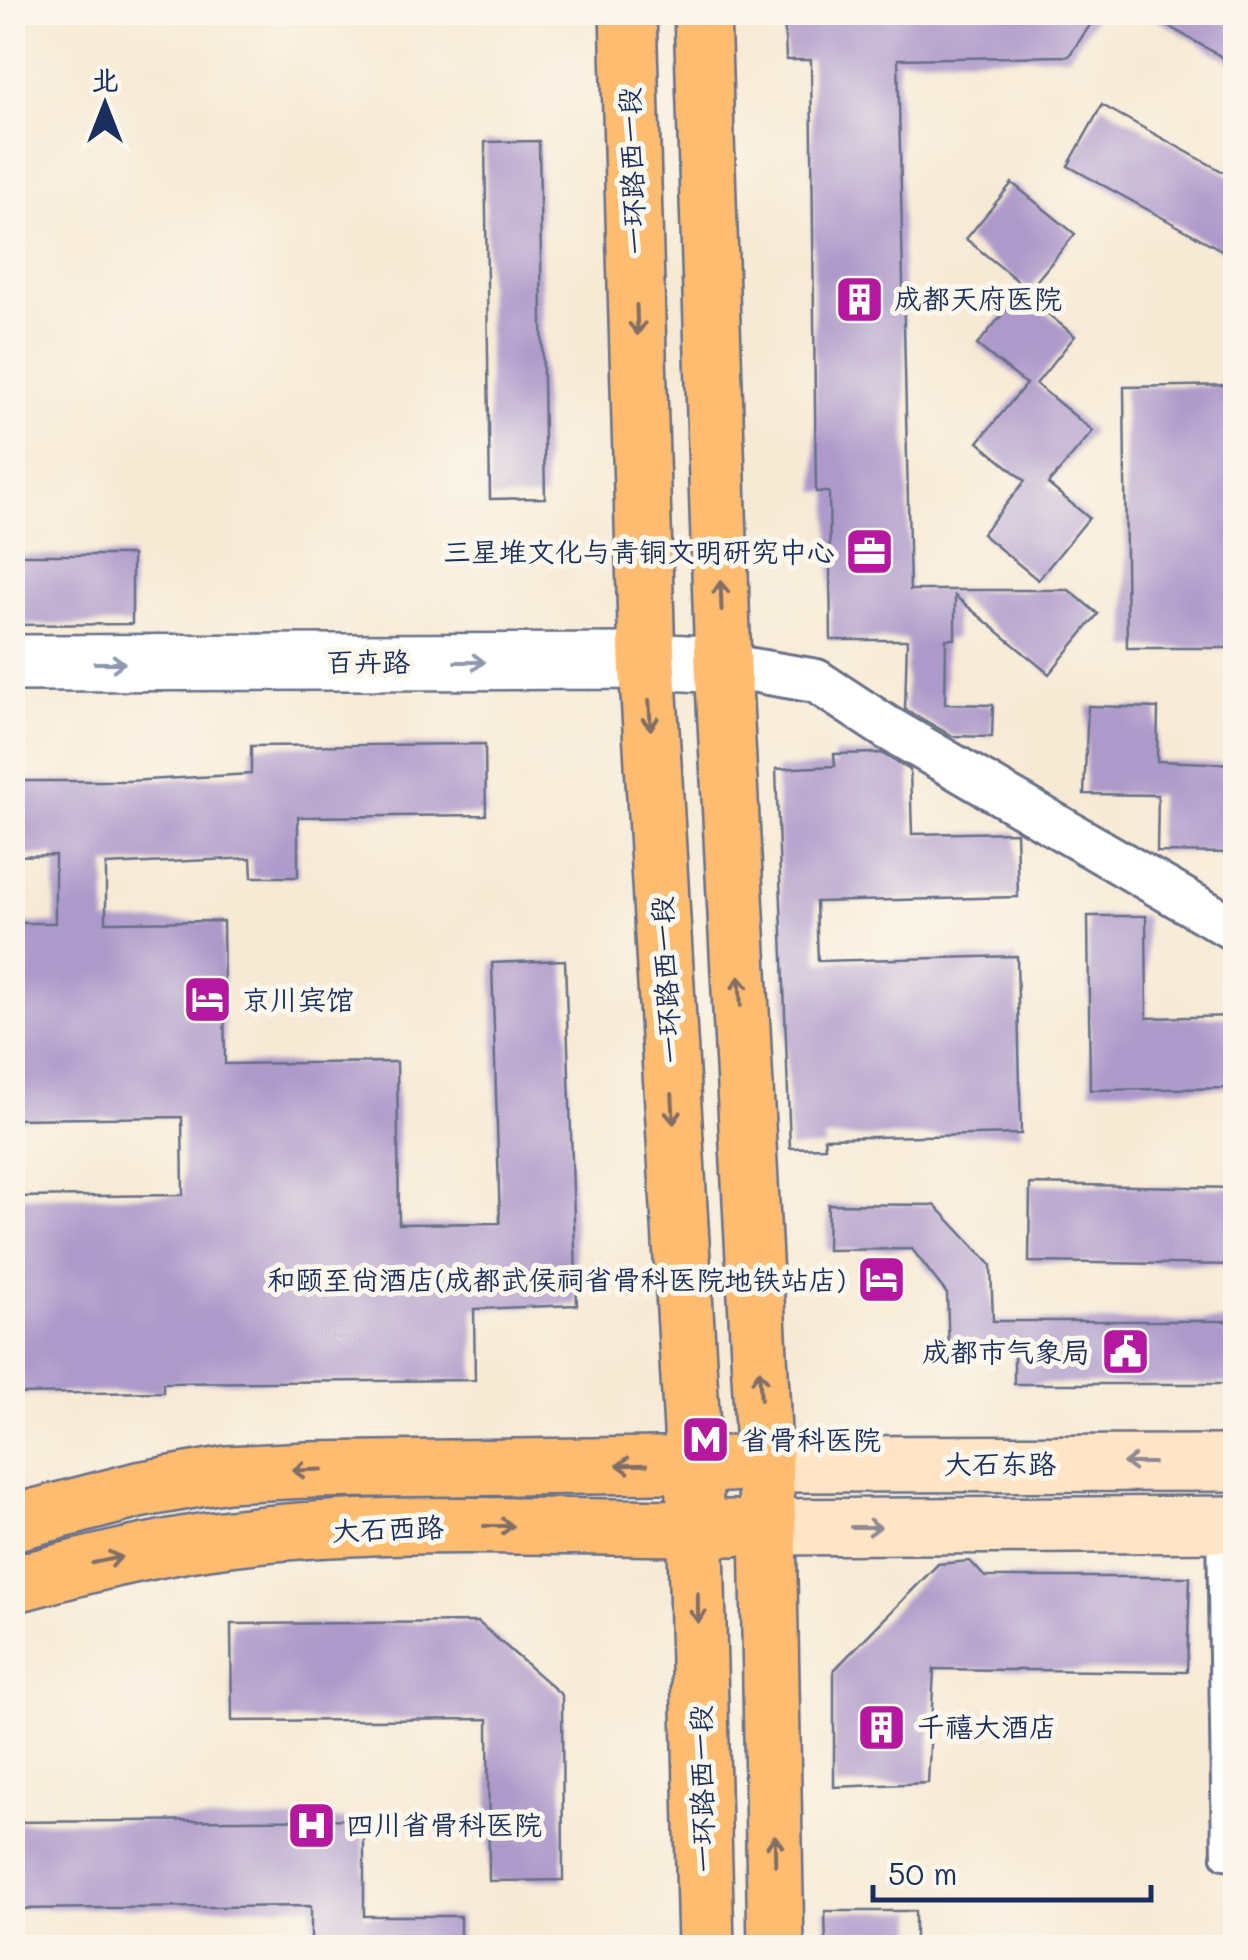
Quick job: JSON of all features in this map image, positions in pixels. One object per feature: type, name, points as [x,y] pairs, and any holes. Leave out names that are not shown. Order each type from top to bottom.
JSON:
[{"type":"main road","name":"一环路西一段","points":[[628,12],[647,662],[694,1464],[706,1948]]},
{"type":"main road","points":[[702,12],[723,665],[768,1527],[776,1948]]},
{"type":"main road","name":"大石东路","points":[[764,1464],[1236,1463]]},
{"type":"main road","points":[[12,1523],[120,1494],[226,1474],[764,1464]]},
{"type":"main road","points":[[768,1527],[1227,1524]]},
{"type":"main road","name":"大石西路","points":[[12,1585],[98,1561],[277,1534],[454,1526],[768,1527]]},
{"type":"street","name":"百卉路","points":[[12,663],[723,665]]},
{"type":"street","points":[[723,665],[816,680],[886,727],[1236,930]]},
{"type":"lane","points":[[1227,1524],[1224,1857],[1236,1859]]},
{"type":"building","points":[[784,12],[1099,12],[1069,56],[898,59],[910,590],[1069,590],[1098,614],[1049,674],[955,596],[955,639],[946,639],[945,704],[993,705],[992,737],[952,736],[905,709],[907,640],[831,640],[829,492],[816,492],[811,60],[786,60]]},
{"type":"building","points":[[1144,12],[1236,12],[1236,65]]},
{"type":"building","points":[[1102,105],[1236,179],[1236,258],[1068,166]]},
{"type":"building","points":[[539,141],[545,498],[490,499],[485,142]]},
{"type":"building","points":[[1012,183],[1075,234],[1029,290],[966,239]]},
{"type":"building","points":[[1021,292],[1075,336],[1036,384],[1093,431],[1048,484],[1089,518],[1038,580],[982,534],[1025,481],[978,442],[1026,384],[977,345]]},
{"type":"building","points":[[1236,385],[1236,648],[1127,648],[1124,387]]},
{"type":"building","points":[[12,555],[132,555],[132,624],[12,625]]},
{"type":"building","points":[[1088,706],[1158,708],[1157,761],[1236,764],[1236,853],[1157,852],[1158,795],[1084,794]]},
{"type":"building","points":[[485,744],[486,815],[298,817],[298,877],[252,877],[251,858],[106,865],[106,922],[223,921],[225,1064],[397,1062],[399,1224],[500,1223],[492,963],[565,960],[577,1305],[474,1309],[475,1380],[163,1383],[163,1392],[12,1394],[12,1197],[183,1195],[182,1117],[12,1119],[12,923],[55,923],[55,855],[12,856],[12,781],[128,781],[251,774],[251,746]]},
{"type":"building","points":[[881,753],[910,770],[912,834],[1016,832],[1018,897],[816,902],[818,961],[1017,956],[1021,1134],[824,1138],[825,1147],[790,1148],[776,769],[835,766],[834,754]]},
{"type":"building","points":[[1088,916],[1146,916],[1147,1018],[1236,1016],[1236,1088],[1090,1090]]},
{"type":"building","points":[[1030,1184],[1236,1188],[1236,1265],[1029,1262]]},
{"type":"building","points":[[828,1204],[935,1205],[991,1265],[993,1321],[1236,1321],[1236,1384],[1014,1384],[1014,1350],[949,1353],[947,1294],[912,1249],[827,1250]]},
{"type":"building","name":"千禧大酒店","points":[[970,1561],[985,1577],[1190,1577],[1187,1672],[934,1669],[928,1783],[834,1787],[834,1670],[938,1564]]},
{"type":"building","points":[[478,1622],[562,1695],[563,1880],[489,1881],[488,1719],[232,1721],[231,1624]]},
{"type":"building","points":[[364,1819],[364,1916],[460,1916],[460,1948],[311,1948],[311,1906],[12,1909],[12,1822]]},
{"type":"building","points":[[825,1911],[915,1911],[915,1948],[826,1948]]},
{"type":"place","name":"成都天府医院","points":[[859,299]]},
{"type":"place","name":"三星堆文化与青铜文明研究中心","points":[[870,552]]},
{"type":"place","name":"京川宾馆","points":[[207,1000]]},
{"type":"place","name":"和颐至尚酒店(成都武侯祠省骨科医院地铁站店)","points":[[881,1280]]},
{"type":"place","name":"成都市气象局","points":[[1125,1352]]},
{"type":"place","name":"省骨科医院","points":[[706,1440]]},
{"type":"place","name":"千禧大酒店","points":[[882,1727]]},
{"type":"place","name":"四川省骨科医院","points":[[311,1825]]}]
